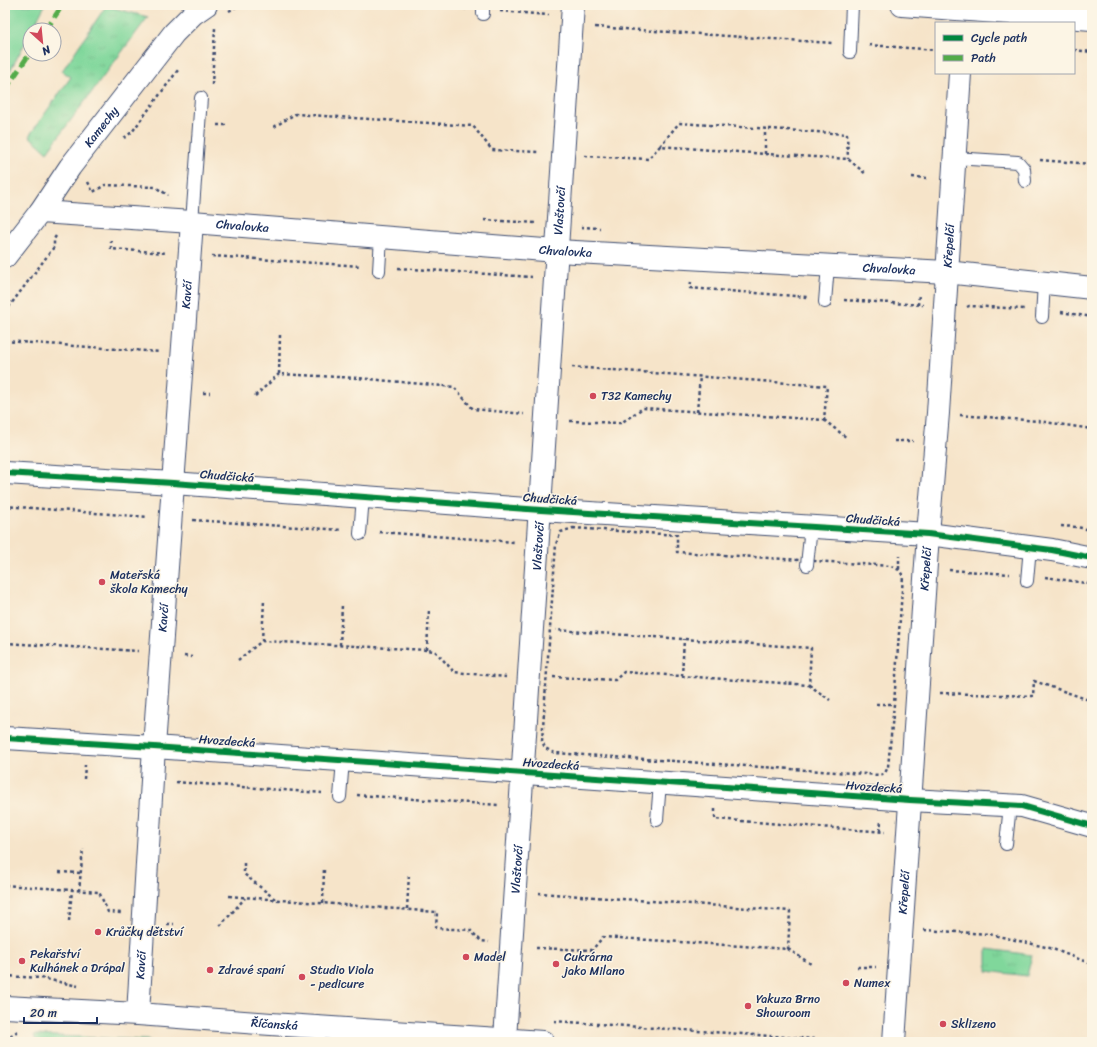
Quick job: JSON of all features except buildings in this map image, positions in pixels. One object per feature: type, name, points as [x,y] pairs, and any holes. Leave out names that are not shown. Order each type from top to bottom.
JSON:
[{"type":"street","name":"Kamechy","points":[[5,257],[40,212],[70,167],[174,33],[206,5]]},
{"type":"street","points":[[902,5],[964,16],[1075,16]]},
{"type":"street","name":"Vlaštovčí","points":[[505,1039],[524,773],[542,629],[541,510],[558,225],[573,16]]},
{"type":"street","name":"Křepelčí","points":[[894,1042],[960,74]]},
{"type":"street","name":"Chvalovka","points":[[40,212],[557,250],[946,272],[1092,288]]},
{"type":"street","name":"Kavčí","points":[[138,1014],[154,747],[192,222]]},
{"type":"street","name":"Chudčická","points":[[5,473],[173,483],[541,510],[928,534],[1052,550],[1092,558]]},
{"type":"street","name":"Hvozdecká","points":[[5,738],[154,747],[910,800],[1010,805],[1022,806],[1092,826]]},
{"type":"street","name":"Říčanská","points":[[5,1007],[138,1014],[543,1042]]},
{"type":"lane","points":[[850,48],[852,5]]},
{"type":"lane","points":[[192,222],[201,98]]},
{"type":"lane","points":[[954,158],[1018,162],[1024,168],[1025,181]]},
{"type":"lane","points":[[379,271],[381,237]]},
{"type":"lane","points":[[825,302],[828,266]]},
{"type":"lane","points":[[1042,314],[1044,282]]},
{"type":"lane","points":[[360,534],[363,497]]},
{"type":"lane","points":[[807,563],[811,527]]},
{"type":"lane","points":[[1027,578],[1030,547]]},
{"type":"lane","points":[[340,796],[343,760]]},
{"type":"lane","points":[[657,820],[660,783]]},
{"type":"lane","points":[[1006,844],[1010,805]]},
{"type":"path","points":[[411,5],[573,16],[850,48],[935,50]]},
{"type":"path","points":[[1075,50],[1092,52]]},
{"type":"path","points":[[120,141],[132,132],[180,66]]},
{"type":"path","points":[[274,127],[295,114],[473,126],[492,150],[544,152]]},
{"type":"path","points":[[583,156],[648,159],[680,123],[847,134],[848,159]]},
{"type":"path","points":[[211,125],[229,125]]},
{"type":"path","points":[[765,129],[765,154]]},
{"type":"path","points":[[660,146],[848,159],[866,174]]},
{"type":"path","points":[[1018,162],[1044,160],[1092,164]]},
{"type":"path","points":[[87,177],[93,192],[105,185],[155,187],[167,195],[194,199]]},
{"type":"path","points":[[912,177],[932,178]]},
{"type":"path","points":[[480,219],[601,228]]},
{"type":"path","points":[[5,312],[54,247],[54,239],[57,235]]},
{"type":"path","points":[[111,235],[111,249],[171,253]]},
{"type":"path","points":[[965,308],[969,306],[1042,314],[1092,317]]},
{"type":"path","points":[[256,396],[279,374],[280,335]]},
{"type":"path","points":[[5,340],[164,353]]},
{"type":"path","points":[[579,368],[827,386],[824,420]]},
{"type":"path","points":[[279,374],[358,378],[454,387],[473,409],[527,414]]},
{"type":"path","points":[[697,412],[700,376]]},
{"type":"path","points":[[564,421],[621,423],[642,408],[824,420],[847,438]]},
{"type":"path","points":[[938,412],[1038,421],[1092,428]]},
{"type":"path","points":[[894,441],[913,441],[913,448]]},
{"type":"path","points":[[5,506],[152,516]]},
{"type":"path","points":[[1061,526],[1092,530]]},
{"type":"path","points":[[899,570],[903,576],[894,704],[888,767],[885,773],[880,775],[554,753],[545,748],[542,741],[547,676],[542,629],[556,544],[561,532],[573,528],[677,535],[677,552],[807,563],[891,566],[899,570],[943,570],[1092,584]]},
{"type":"path","points":[[262,641],[264,600]]},
{"type":"path","points":[[340,645],[342,605]]},
{"type":"path","points":[[426,650],[429,610]]},
{"type":"path","points":[[542,629],[811,648],[809,685]]},
{"type":"path","points":[[682,676],[684,639]]},
{"type":"path","points":[[238,660],[262,641],[426,650],[435,651],[454,672],[496,677]]},
{"type":"path","points":[[5,643],[143,651]]},
{"type":"path","points":[[547,676],[615,680],[624,672],[809,685],[830,700]]},
{"type":"path","points":[[918,692],[1033,696],[1034,681],[1092,701]]},
{"type":"path","points":[[876,704],[894,704]]},
{"type":"path","points":[[84,779],[85,759]]},
{"type":"path","points":[[173,782],[340,796],[501,806]]},
{"type":"path","points":[[715,808],[715,819],[886,832],[886,840]]},
{"type":"path","points":[[80,891],[80,874],[83,849]]},
{"type":"path","points":[[244,863],[244,874],[275,900]]},
{"type":"path","points":[[323,903],[324,868]]},
{"type":"path","points":[[60,872],[80,874]]},
{"type":"path","points":[[407,910],[409,874]]},
{"type":"path","points":[[5,904],[5,885],[99,892],[108,912],[126,914]]},
{"type":"path","points":[[69,921],[72,890]]},
{"type":"path","points":[[532,892],[790,911],[788,949]]},
{"type":"path","points":[[229,896],[437,912],[436,928],[470,930],[476,936]]},
{"type":"path","points":[[220,926],[245,898]]},
{"type":"path","points":[[901,928],[988,934],[1050,948],[1092,964]]},
{"type":"path","points":[[529,947],[592,950],[603,937],[788,949],[811,964]]},
{"type":"path","points":[[857,967],[876,967],[875,974]]},
{"type":"path","points":[[5,976],[41,978],[85,987]]},
{"type":"path","points":[[548,1020],[857,1042]]},
{"type":"path","points":[[5,1039],[22,1030]]},
{"type":"green space","points":[[5,5],[45,5],[36,22],[22,22],[22,49],[5,80]]},
{"type":"green space","points":[[106,6],[148,17],[47,152],[29,136],[71,77],[62,71]]},
{"type":"green space","points":[[987,949],[1032,955],[1027,976],[987,971]]},
{"type":"green space","points":[[34,1035],[147,1040],[152,1042],[36,1042]]},
{"type":"marked path","points":[[51,22],[61,7],[65,5]]},
{"type":"marked path","points":[[5,90],[24,62]]},
{"type":"cycle path","points":[[5,473],[173,483],[541,510],[928,534],[1052,550],[1092,558]]},
{"type":"cycle path","points":[[5,738],[154,747],[910,800],[1022,806],[1092,826]]},
{"type":"place","name":"T32 Kamechy","points":[[593,396]]},
{"type":"place","name":"Mateřská škola Kamechy","points":[[102,582]]},
{"type":"place","name":"Krůčky dětství","points":[[98,932]]},
{"type":"place","name":"Madel","points":[[466,957]]},
{"type":"place","name":"Pekařství Kulhánek a Drápal","points":[[22,961]]},
{"type":"place","name":"Cukrárna jako Milano","points":[[556,964]]},
{"type":"place","name":"Zdravé spaní","points":[[210,970]]},
{"type":"place","name":"Studio Viola - pedicure","points":[[302,977]]},
{"type":"place","name":"Numex","points":[[846,983]]},
{"type":"place","name":"Yakuza Brno Showroom","points":[[748,1006]]},
{"type":"place","name":"Sklizeno","points":[[943,1024]]}]
